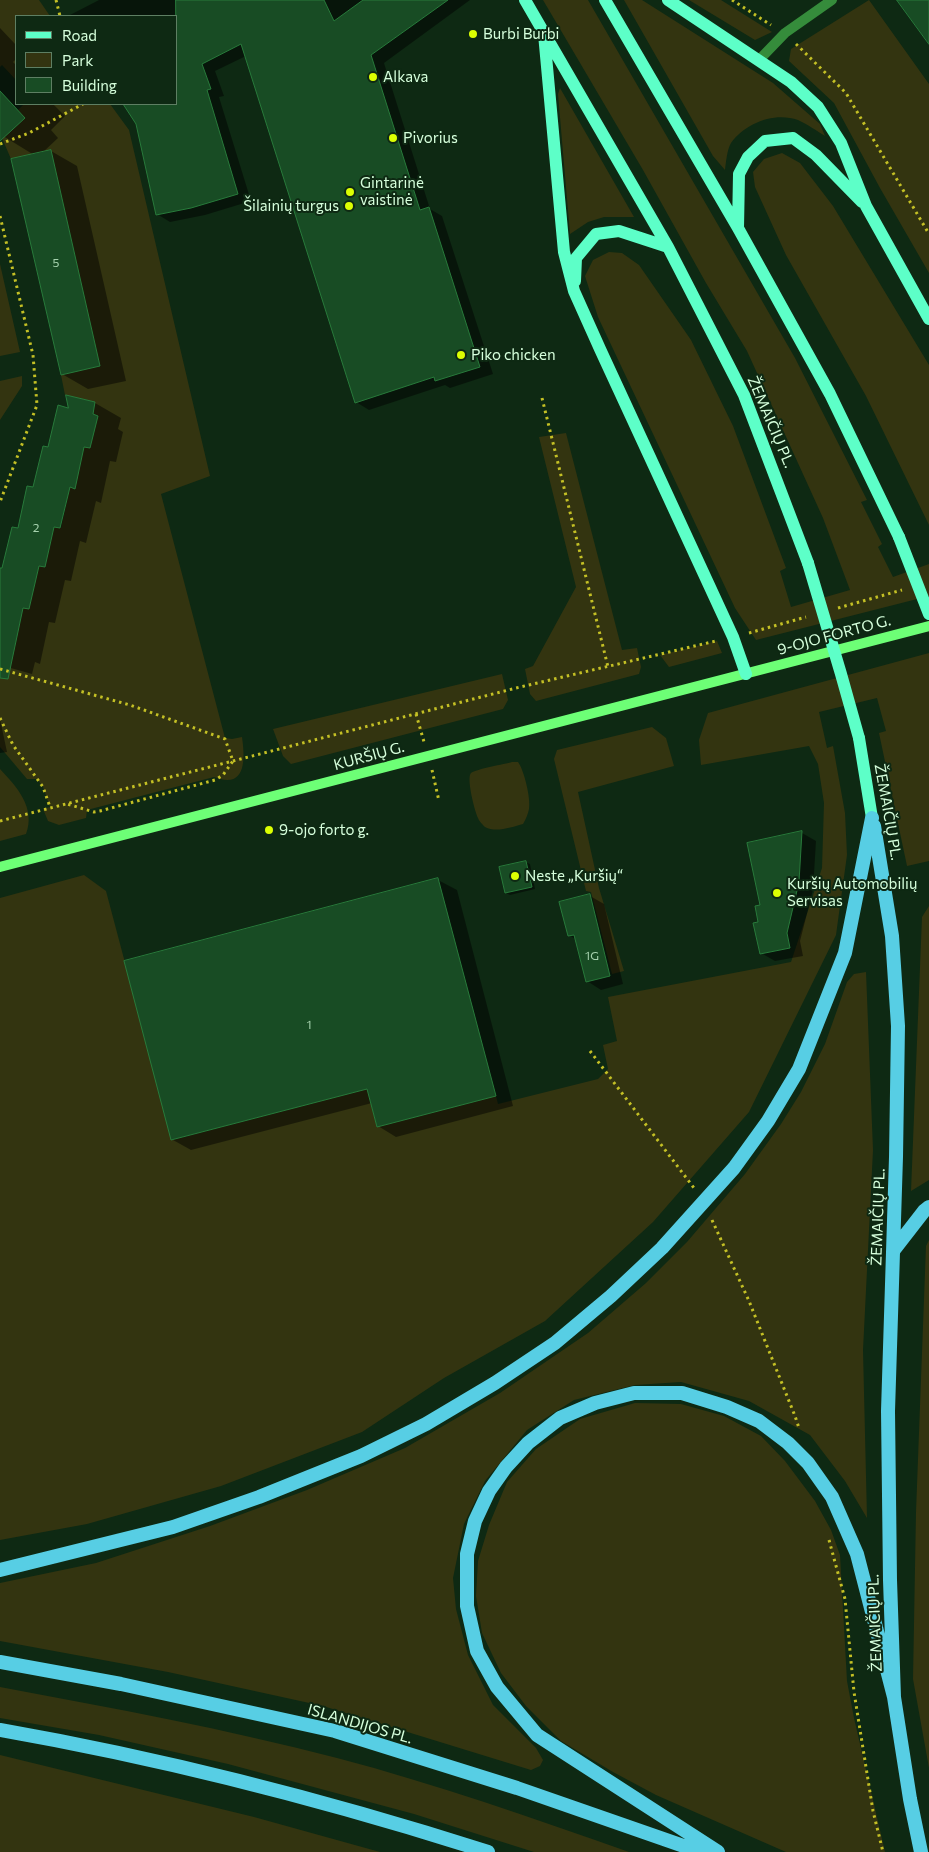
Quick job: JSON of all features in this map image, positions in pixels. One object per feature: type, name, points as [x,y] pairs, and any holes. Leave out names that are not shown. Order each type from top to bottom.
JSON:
[{"type":"highway","name":"ŽEMAIČIŲ PL.","points":[[872,818],[892,936],[898,1026],[888,1411],[890,1580],[894,1697],[910,1799],[922,1852]]},
{"type":"highway","points":[[0,1570],[173,1527],[259,1497],[361,1456],[426,1424],[495,1383],[555,1342],[611,1296],[662,1248],[734,1168],[768,1121],[799,1069],[845,953],[872,818]]},
{"type":"highway","points":[[893,1251],[929,1207]]},
{"type":"highway","points":[[718,1852],[538,1735],[497,1687],[477,1651],[467,1606],[467,1554],[475,1521],[489,1492],[506,1467],[528,1443],[560,1418],[595,1403],[634,1393],[682,1393],[727,1407],[759,1421],[788,1443],[808,1463],[835,1503],[857,1554],[894,1697]]},
{"type":"highway","name":"ISLANDIJOS PL.","points":[[0,1662],[121,1684],[335,1732],[517,1788],[701,1852]]},
{"type":"highway","points":[[0,1730],[139,1757],[236,1779],[488,1852]]},
{"type":"main road","name":"ŽEMAIČIŲ PL.","points":[[525,0],[668,247],[744,395],[808,563],[859,738],[872,818]]},
{"type":"main road","points":[[606,0],[738,228],[830,394],[899,537],[929,614]]},
{"type":"main road","points":[[668,0],[791,82],[818,107],[841,144],[866,206],[929,319]]},
{"type":"main road","points":[[544,34],[564,252],[574,291],[733,637],[746,674]]},
{"type":"main road","points":[[738,228],[739,174],[748,157],[765,141],[793,138],[816,155],[866,206]]},
{"type":"main road","points":[[574,291],[576,258],[596,234],[619,231],[668,247]]},
{"type":"main road","name":"9-OJO FORTO G.","points":[[746,674],[929,626]]},
{"type":"main road","name":"KURŠIŲ G.","points":[[0,868],[746,674]]},
{"type":"street","points":[[759,60],[785,33],[832,0]]},
{"type":"path","points":[[56,0],[60,15]]},
{"type":"path","points":[[732,0],[785,33],[846,93],[929,234]]},
{"type":"path","points":[[0,144],[29,133],[81,105]]},
{"type":"path","points":[[0,216],[33,355],[37,405],[0,502]]},
{"type":"path","points":[[542,398],[608,667]]},
{"type":"path","points":[[836,608],[910,587]]},
{"type":"path","points":[[0,821],[416,714],[733,637],[808,616]]},
{"type":"path","points":[[0,669],[130,705],[225,739],[233,761]]},
{"type":"path","points":[[416,714],[439,801]]},
{"type":"path","points":[[0,718],[13,745],[43,787],[50,808]]},
{"type":"path","points":[[67,804],[94,812],[100,811],[215,780],[223,774],[233,761]]},
{"type":"green space","points":[[0,0],[39,0],[49,15],[15,15],[15,79],[2,65],[0,67]]},
{"type":"green space","points":[[543,0],[588,0],[795,358],[867,500],[861,502],[882,544],[878,547],[893,577],[929,564],[929,596],[756,640],[735,608],[598,317],[585,276],[593,260],[609,252],[622,253],[639,265],[691,340],[733,426],[786,568],[780,571],[791,607],[850,590],[823,518],[747,351]]},
{"type":"green space","points":[[624,0],[642,0],[773,83],[820,124],[825,136],[798,120],[780,117],[761,121],[744,130],[731,143],[725,170],[713,156]]},
{"type":"green space","points":[[689,0],[721,0],[772,32],[755,40]]},
{"type":"green space","points":[[869,0],[929,84],[929,273],[834,103],[789,61],[791,49]]},
{"type":"green space","points":[[560,88],[634,217],[604,217],[588,222],[570,234],[558,94]]},
{"type":"green space","points":[[23,105],[111,105],[129,130],[210,476],[161,494],[225,738],[242,737],[244,754],[242,770],[233,779],[225,780],[214,777],[87,810],[86,818],[59,825],[48,821],[43,809],[50,807],[43,787],[37,779],[27,779],[0,747],[0,658],[14,649],[23,608],[29,609],[39,566],[45,567],[54,527],[61,528],[70,487],[75,488],[84,447],[90,448],[98,416],[93,414],[95,402],[65,395],[61,375],[100,366],[51,150],[11,159],[2,138],[24,118],[18,110]]},
{"type":"green space","points":[[782,153],[800,163],[833,206],[929,365],[929,525],[866,396],[786,255],[755,187],[753,172],[764,159]]},
{"type":"green space","points":[[0,264],[20,352],[0,356]]},
{"type":"green space","points":[[22,376],[22,386],[0,420],[0,381]]},
{"type":"green space","points":[[566,433],[622,650],[637,648],[641,667],[639,674],[536,701],[530,694],[525,669],[533,666],[576,587],[539,437]]},
{"type":"green space","points":[[717,641],[722,653],[669,667],[660,655]]},
{"type":"green space","points":[[929,653],[929,861],[907,866],[879,733],[886,731],[877,698],[819,712],[827,748],[833,746],[845,813],[847,855],[836,935],[749,1112],[653,1222],[545,1321],[444,1378],[362,1432],[221,1486],[87,1524],[0,1540],[0,898],[84,875],[106,891],[172,1140],[367,1089],[377,1127],[496,1096],[498,1104],[598,1079],[608,1069],[603,1045],[617,1041],[608,997],[791,962],[822,868],[824,803],[818,764],[809,746],[701,765],[699,740],[708,713]]},
{"type":"green space","points":[[502,674],[508,700],[503,709],[291,764],[283,756],[273,729]]},
{"type":"green space","points":[[652,727],[666,738],[674,766],[578,792],[599,888],[624,971],[612,974],[591,892],[586,891],[554,759],[557,750]]},
{"type":"green space","points":[[518,762],[525,777],[529,798],[527,815],[523,824],[504,829],[489,829],[482,824],[477,815],[470,781],[471,773]]},
{"type":"green space","points":[[0,769],[23,798],[29,815],[26,834],[0,841]]},
{"type":"green space","points":[[929,906],[929,1180],[911,1191],[922,917]]},
{"type":"green space","points":[[866,972],[873,1150],[863,1350],[867,1518],[845,1481],[810,1435],[749,1401],[681,1382],[635,1385],[574,1400],[527,1430],[485,1481],[464,1524],[453,1578],[456,1609],[468,1655],[493,1705],[536,1748],[543,1760],[540,1766],[531,1770],[323,1706],[168,1672],[0,1641],[0,1583],[96,1563],[210,1526],[307,1490],[405,1448],[500,1393],[588,1333],[646,1283],[687,1242],[745,1174],[781,1124],[801,1092],[825,1044],[847,982],[854,974]]},
{"type":"green space","points":[[929,1240],[929,1768],[913,1679],[916,1512],[926,1246]]},
{"type":"green space","points":[[635,1403],[681,1404],[724,1416],[761,1436],[785,1461],[815,1501],[831,1530],[840,1555],[847,1681],[885,1852],[786,1852],[656,1795],[561,1741],[526,1706],[501,1673],[482,1633],[476,1596],[478,1561],[489,1525],[507,1482],[536,1449],[580,1419]]},
{"type":"green space","points":[[0,1687],[211,1728],[337,1758],[448,1790],[629,1852],[534,1852],[414,1814],[228,1764],[99,1735],[0,1718]]},
{"type":"green space","points":[[0,1755],[254,1817],[380,1852],[0,1852]]},
{"type":"building","name":"Šilainių turgus","points":[[176,0],[324,0],[334,21],[363,0],[448,0],[371,55],[420,210],[429,207],[480,367],[435,381],[434,377],[355,403],[241,44],[202,64],[211,89],[207,90],[238,194],[191,208],[156,215],[136,124],[124,105],[178,105],[178,15],[176,15]]},
{"type":"building","points":[[897,0],[929,0],[929,44]]},
{"type":"building","points":[[0,91],[25,118],[0,141]]},
{"type":"building","points":[[51,150],[100,366],[61,375],[11,159]]},
{"type":"building","points":[[66,395],[95,402],[93,414],[98,416],[90,448],[84,447],[75,489],[70,487],[60,528],[54,527],[45,567],[39,566],[29,609],[23,608],[8,679],[0,678],[0,568],[2,568],[12,527],[18,528],[27,486],[33,487],[43,446],[48,447],[58,405],[68,408]]},
{"type":"building","name":"Kuršių Automobilių Servisas","points":[[802,831],[799,882],[787,933],[790,948],[760,954],[753,923],[758,922],[755,906],[760,905],[747,843]]},
{"type":"building","points":[[526,861],[532,887],[505,893],[499,867]]},
{"type":"building","points":[[438,878],[496,1096],[377,1127],[367,1089],[171,1140],[124,961]]},
{"type":"building","points":[[590,894],[610,976],[586,982],[574,935],[568,936],[559,902]]},
{"type":"place","name":"Burbi Burbi","points":[[473,34]]},
{"type":"place","name":"Alkava","points":[[373,77]]},
{"type":"place","name":"Pivorius","points":[[393,138]]},
{"type":"place","name":"Gintarinė vaistinė","points":[[350,192]]},
{"type":"place","name":"Šilainių turgus","points":[[349,206]]},
{"type":"place","name":"Piko chicken","points":[[461,355]]},
{"type":"place","name":"9-ojo forto g.","points":[[269,830]]},
{"type":"place","name":"Neste „Kuršių“","points":[[515,876]]},
{"type":"place","name":"Kuršių Automobilių Servisas","points":[[777,893]]}]
